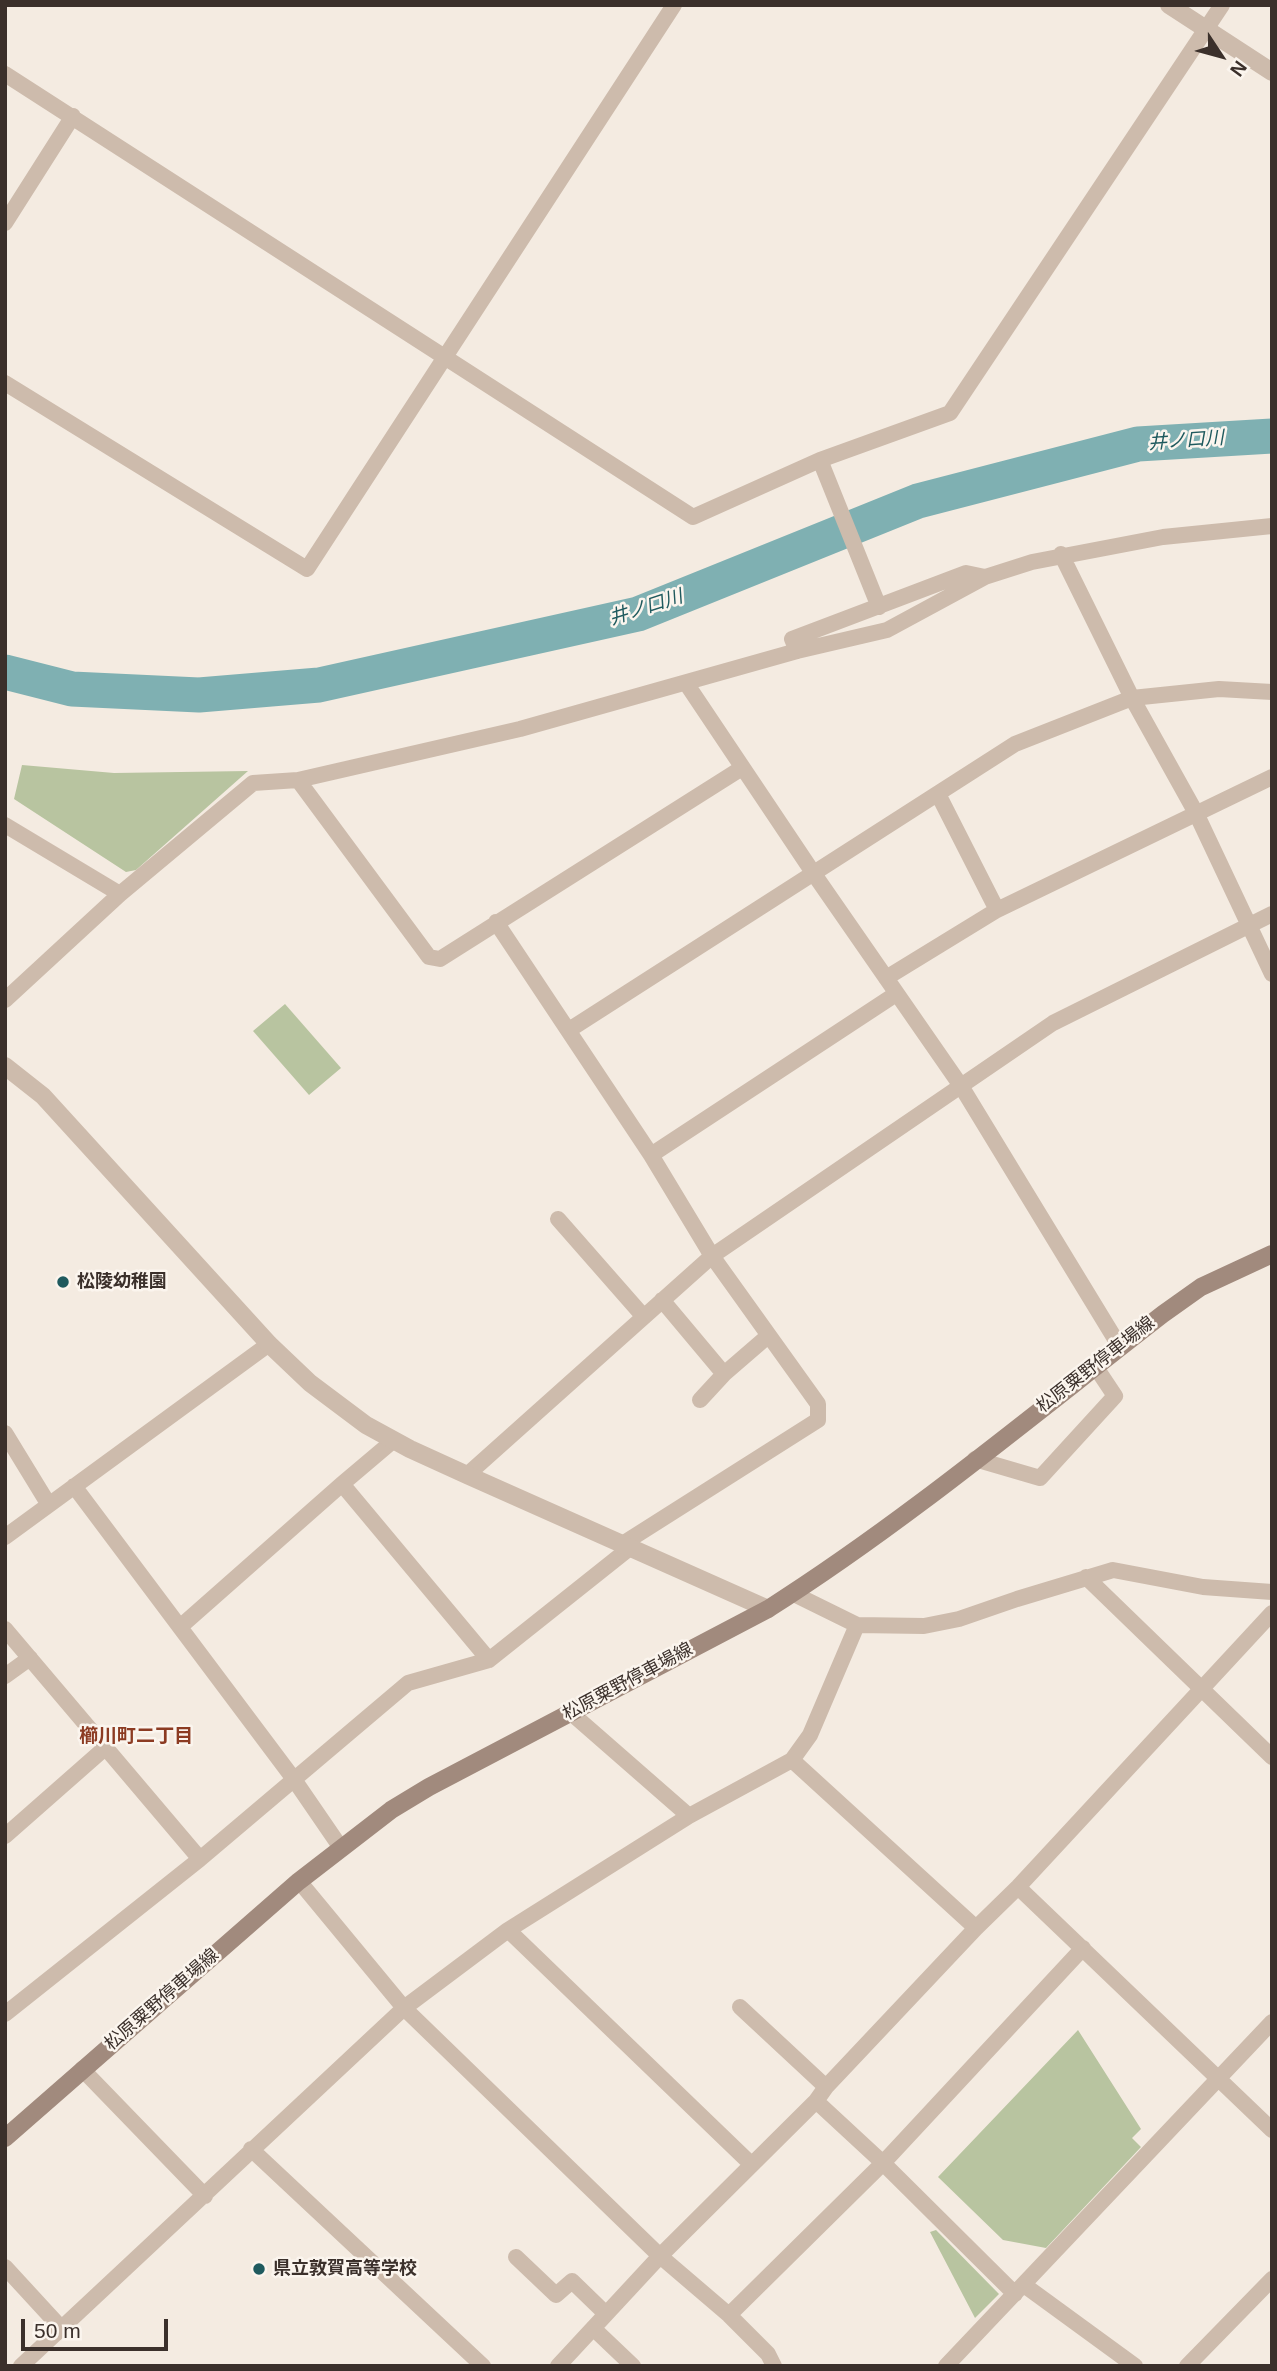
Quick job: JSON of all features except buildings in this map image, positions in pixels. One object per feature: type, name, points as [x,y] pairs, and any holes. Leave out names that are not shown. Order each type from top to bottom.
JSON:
[{"type":"main road","name":"松原粟野停車場線","points":[[5,2138],[299,1881],[391,1810],[429,1787],[768,1609],[862,1546],[1201,1287],[1270,1260]]},
{"type":"street","points":[[5,383],[307,569],[674,5]]},
{"type":"street","points":[[1169,5],[1272,72]]},
{"type":"street","points":[[5,74],[447,356],[693,517],[820,460],[950,413],[1222,5]]},
{"type":"street","points":[[5,223],[73,116]]},
{"type":"street","points":[[820,460],[876,600]]},
{"type":"street","points":[[5,1000],[120,894],[253,783],[298,780],[520,729],[797,651],[887,630],[985,577],[1061,554],[1163,537],[1272,526]]},
{"type":"street","points":[[1061,554],[1132,698],[1196,813],[1272,974]]},
{"type":"street","points":[[797,651],[792,639],[876,600],[966,573],[985,577]]},
{"type":"street","points":[[686,683],[961,1086],[1120,1348]]},
{"type":"street","points":[[569,1030],[1015,744],[1132,698],[1219,689],[1272,692]]},
{"type":"street","points":[[298,780],[429,957],[440,959],[742,768]]},
{"type":"street","points":[[886,978],[998,910],[1272,777]]},
{"type":"street","points":[[938,793],[998,910]]},
{"type":"street","points":[[5,825],[120,894]]},
{"type":"street","points":[[467,1475],[712,1256],[1053,1023],[1272,915]]},
{"type":"street","points":[[5,2014],[200,1859],[293,1778],[408,1684],[489,1660],[627,1545],[818,1420],[818,1404],[712,1256],[651,1155],[496,922]]},
{"type":"street","points":[[651,1155],[896,994]]},
{"type":"street","points":[[5,1066],[43,1096],[269,1344],[310,1383],[366,1424],[467,1475],[768,1609]]},
{"type":"street","points":[[558,1219],[643,1317]]},
{"type":"street","points":[[662,1300],[724,1374]]},
{"type":"street","points":[[700,1400],[724,1374],[768,1336]]},
{"type":"street","points":[[5,1537],[269,1344]]},
{"type":"street","points":[[975,1459],[1040,1478],[1115,1396],[1095,1366]]},
{"type":"street","points":[[5,1433],[49,1505]]},
{"type":"street","points":[[180,1627],[394,1440]]},
{"type":"street","points":[[342,1483],[489,1660]]},
{"type":"street","points":[[74,1486],[293,1778],[341,1848]]},
{"type":"street","points":[[792,1593],[857,1625],[924,1626],[959,1619],[1113,1570],[1203,1587],[1272,1592]]},
{"type":"street","points":[[1086,1577],[1272,1757]]},
{"type":"street","points":[[558,2366],[660,2256],[816,2101],[1272,1613]]},
{"type":"street","points":[[21,2366],[404,2008],[508,1930],[689,1816],[792,1760],[810,1735],[857,1625]]},
{"type":"street","points":[[5,1629],[200,1859]]},
{"type":"street","points":[[5,1676],[30,1658]]},
{"type":"street","points":[[570,1712],[689,1816]]},
{"type":"street","points":[[5,1836],[105,1748]]},
{"type":"street","points":[[792,1760],[976,1928]]},
{"type":"street","points":[[299,1881],[404,2008],[660,2256],[729,2315],[766,2362]]},
{"type":"street","points":[[1018,1887],[1272,2130]]},
{"type":"street","points":[[508,1930],[751,2164]]},
{"type":"street","points":[[729,2315],[883,2163],[1083,1948]]},
{"type":"street","points":[[740,2007],[827,2087]]},
{"type":"street","points":[[946,2366],[1272,2022]]},
{"type":"street","points":[[82,2069],[205,2196]]},
{"type":"street","points":[[816,2101],[1019,2289],[1135,2366]]},
{"type":"street","points":[[251,2149],[483,2366]]},
{"type":"street","points":[[516,2257],[555,2295],[572,2281],[605,2313]]},
{"type":"street","points":[[5,2267],[62,2329]]},
{"type":"street","points":[[1187,2366],[1272,2279]]},
{"type":"street","points":[[593,2328],[633,2366]]},
{"type":"green space","points":[[22,765],[114,773],[248,771],[136,870],[126,872],[14,799]]},
{"type":"green space","points":[[285,1004],[341,1068],[309,1095],[253,1031]]},
{"type":"green space","points":[[1078,2030],[1141,2129],[1132,2138],[1141,2147],[1046,2248],[1003,2240],[938,2177]]},
{"type":"green space","points":[[936,2230],[999,2294],[975,2318],[930,2232]]},
{"type":"waterway","name":"井ノ口川","points":[[5,672],[72,689],[199,695],[319,685],[638,614],[918,501],[1138,444],[1272,436]]},
{"type":"place","name":"松陵幼稚園","points":[[63,1282]]},
{"type":"place","name":"県立敦賀高等学校","points":[[259,2269]]},
{"type":"district","name":"櫛川町二丁目","points":[[136,1737]]}]
